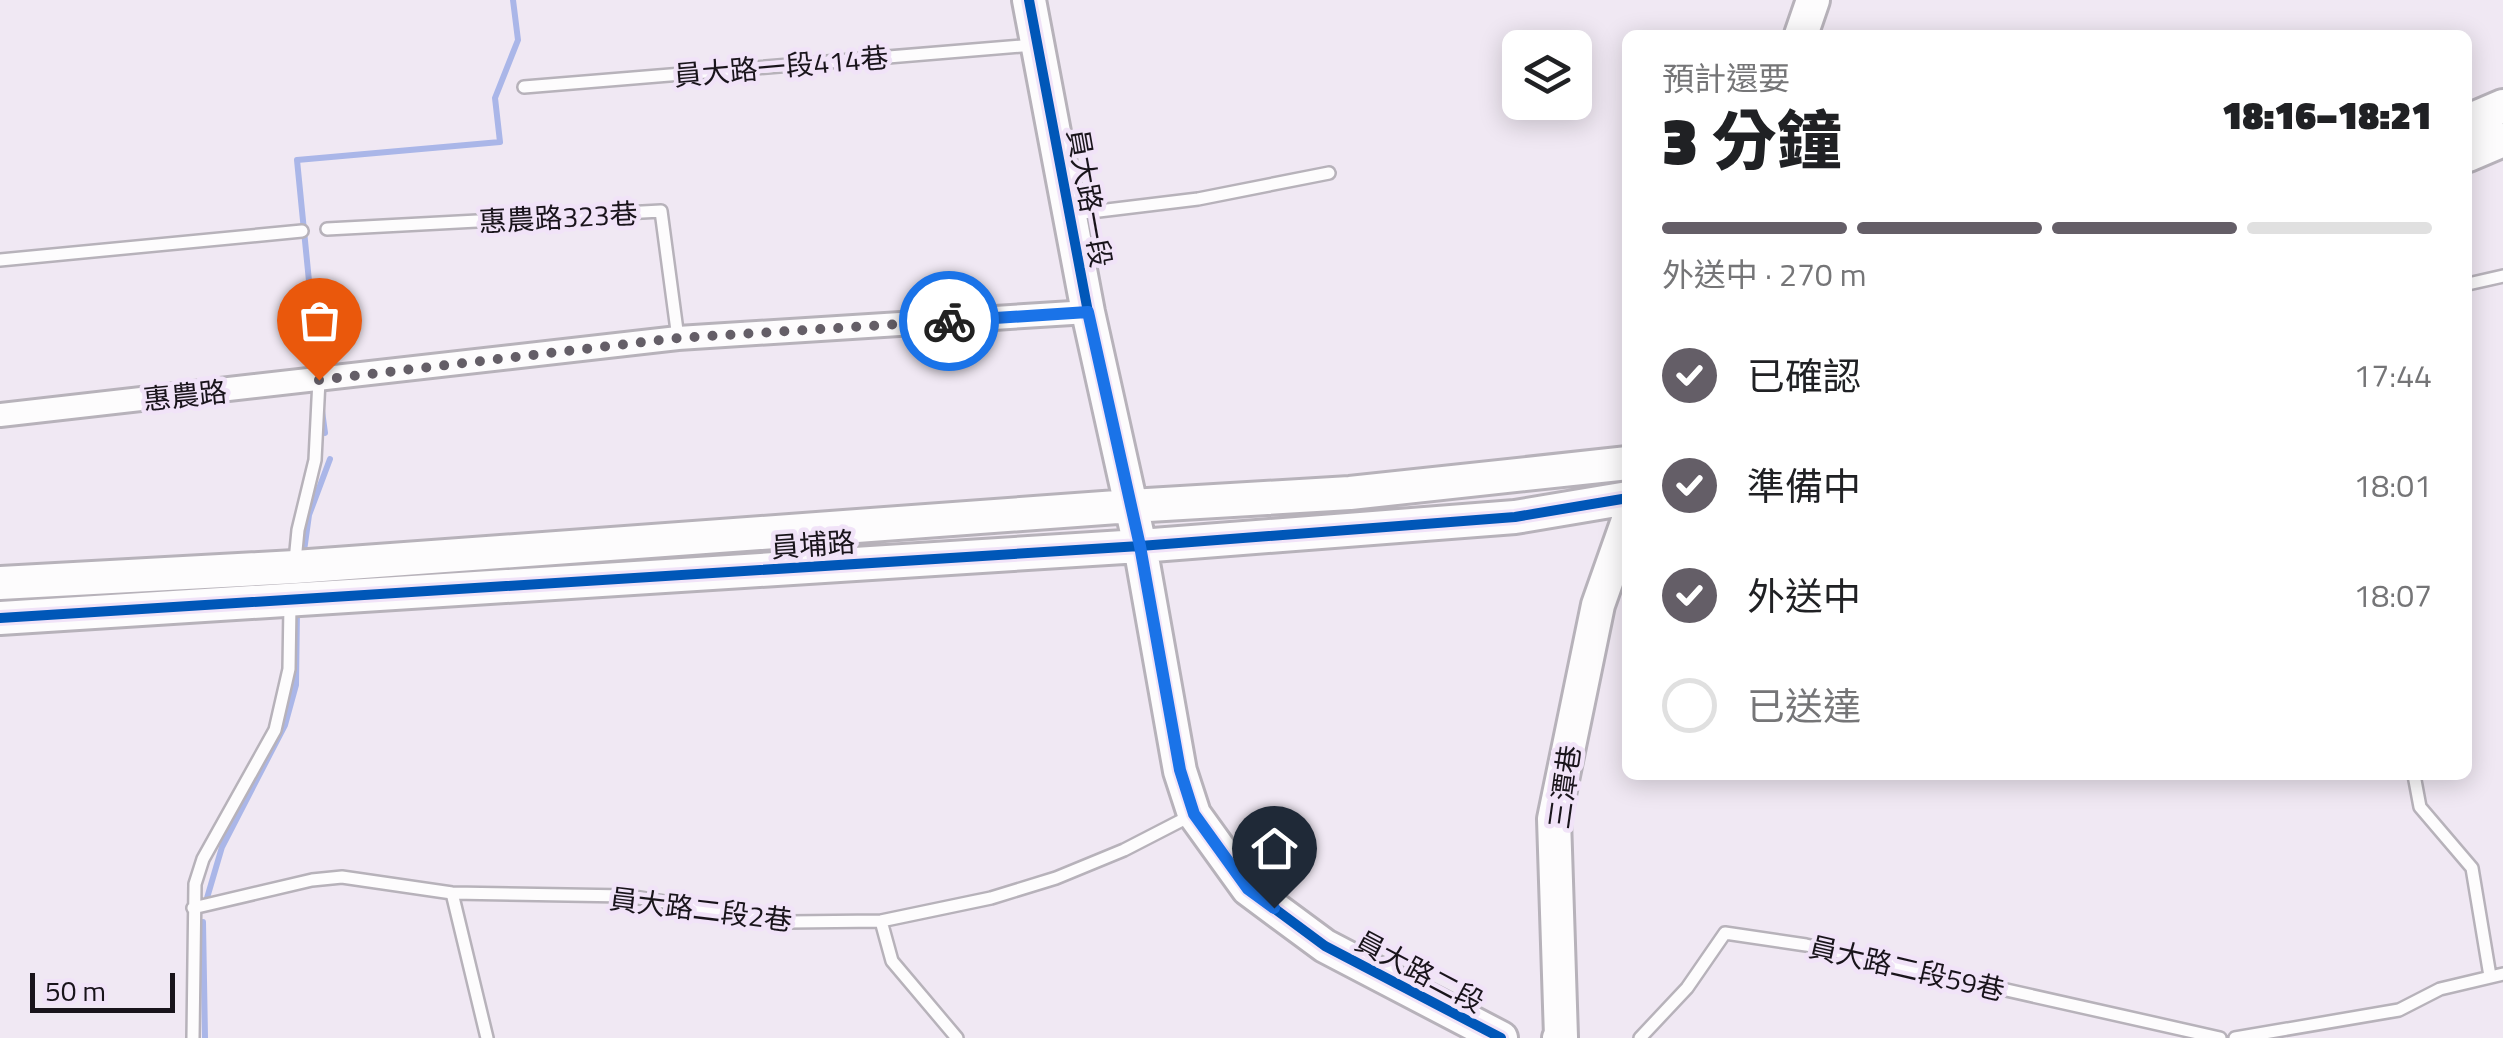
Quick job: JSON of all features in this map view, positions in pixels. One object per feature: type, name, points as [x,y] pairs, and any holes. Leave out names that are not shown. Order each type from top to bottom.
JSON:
[{"type":"street","name":"員大路一段","points":[[1029,0],[1088,312],[1140,546],[1180,770],[1194,814]]},
{"type":"street","points":[[1802,30],[1813,0]]},
{"type":"street","points":[[2472,119],[2503,106]]},
{"type":"street","points":[[2472,153],[2503,140]]},
{"type":"street","name":"惠農路","points":[[0,415],[678,338],[1088,312]]},
{"type":"street","name":"員埔路","points":[[0,583],[1350,493],[1622,464]]},
{"type":"street","name":"員埔路","points":[[0,618],[1140,546],[1515,517],[1622,499]]},
{"type":"street","name":"三潭巷","points":[[1560,1037],[1560,928],[1554,820],[1598,604],[1622,540]]},
{"type":"street","name":"員大路二段","points":[[1194,814],[1248,889],[1325,946],[1498,1038]]},
{"type":"lane","name":"員大路一段414巷","points":[[524,87],[1039,44]]},
{"type":"lane","points":[[1070,214],[1198,199],[1329,173]]},
{"type":"lane","name":"惠農路323巷","points":[[327,229],[661,211],[678,338]]},
{"type":"lane","points":[[0,260],[302,231]]},
{"type":"lane","points":[[2472,283],[2503,276]]},
{"type":"lane","points":[[193,1038],[195,884],[202,859],[267,748],[281,712],[289,669],[290,599],[298,530],[315,460],[319,380]]},
{"type":"lane","points":[[2236,1038],[2399,1010],[2440,989],[2497,975],[2472,868],[2420,807],[2415,780]]},
{"type":"lane","name":"員大路二段2巷","points":[[193,908],[326,878],[452,893],[627,896],[790,922],[881,921],[991,898],[1056,878],[1124,850],[1194,814]]},
{"type":"lane","points":[[452,893],[487,1038]]},
{"type":"lane","points":[[881,921],[892,961],[957,1038]]},
{"type":"lane","name":"員大路二段59巷","points":[[1640,1038],[1688,988],[1725,933],[1806,945],[2220,1038]]},
{"type":"lane","points":[[1560,1037],[1572,1038]]},
{"type":"waterway","points":[[318,372],[297,160],[500,142],[495,98],[518,40],[513,0]]},
{"type":"waterway","points":[[322,411],[325,433]]},
{"type":"waterway","points":[[303,558],[309,515],[330,459]]},
{"type":"waterway","points":[[207,898],[222,847],[285,725],[296,685],[297,610]]},
{"type":"waterway","points":[[203,922],[205,1038]]},
{"type":"cycle path","points":[[1029,0],[1088,312],[1140,546],[1180,771],[1194,814],[1248,889],[1325,946],[1501,1038]]},
{"type":"cycle path","points":[[0,618],[1140,546],[1515,517],[1622,499]]},
{"type":"way so far","points":[[319,380],[678,338],[949,321]]},
{"type":"route","points":[[949,321],[1088,312],[1140,546],[1180,770],[1194,814],[1248,889],[1274,908]]}]
